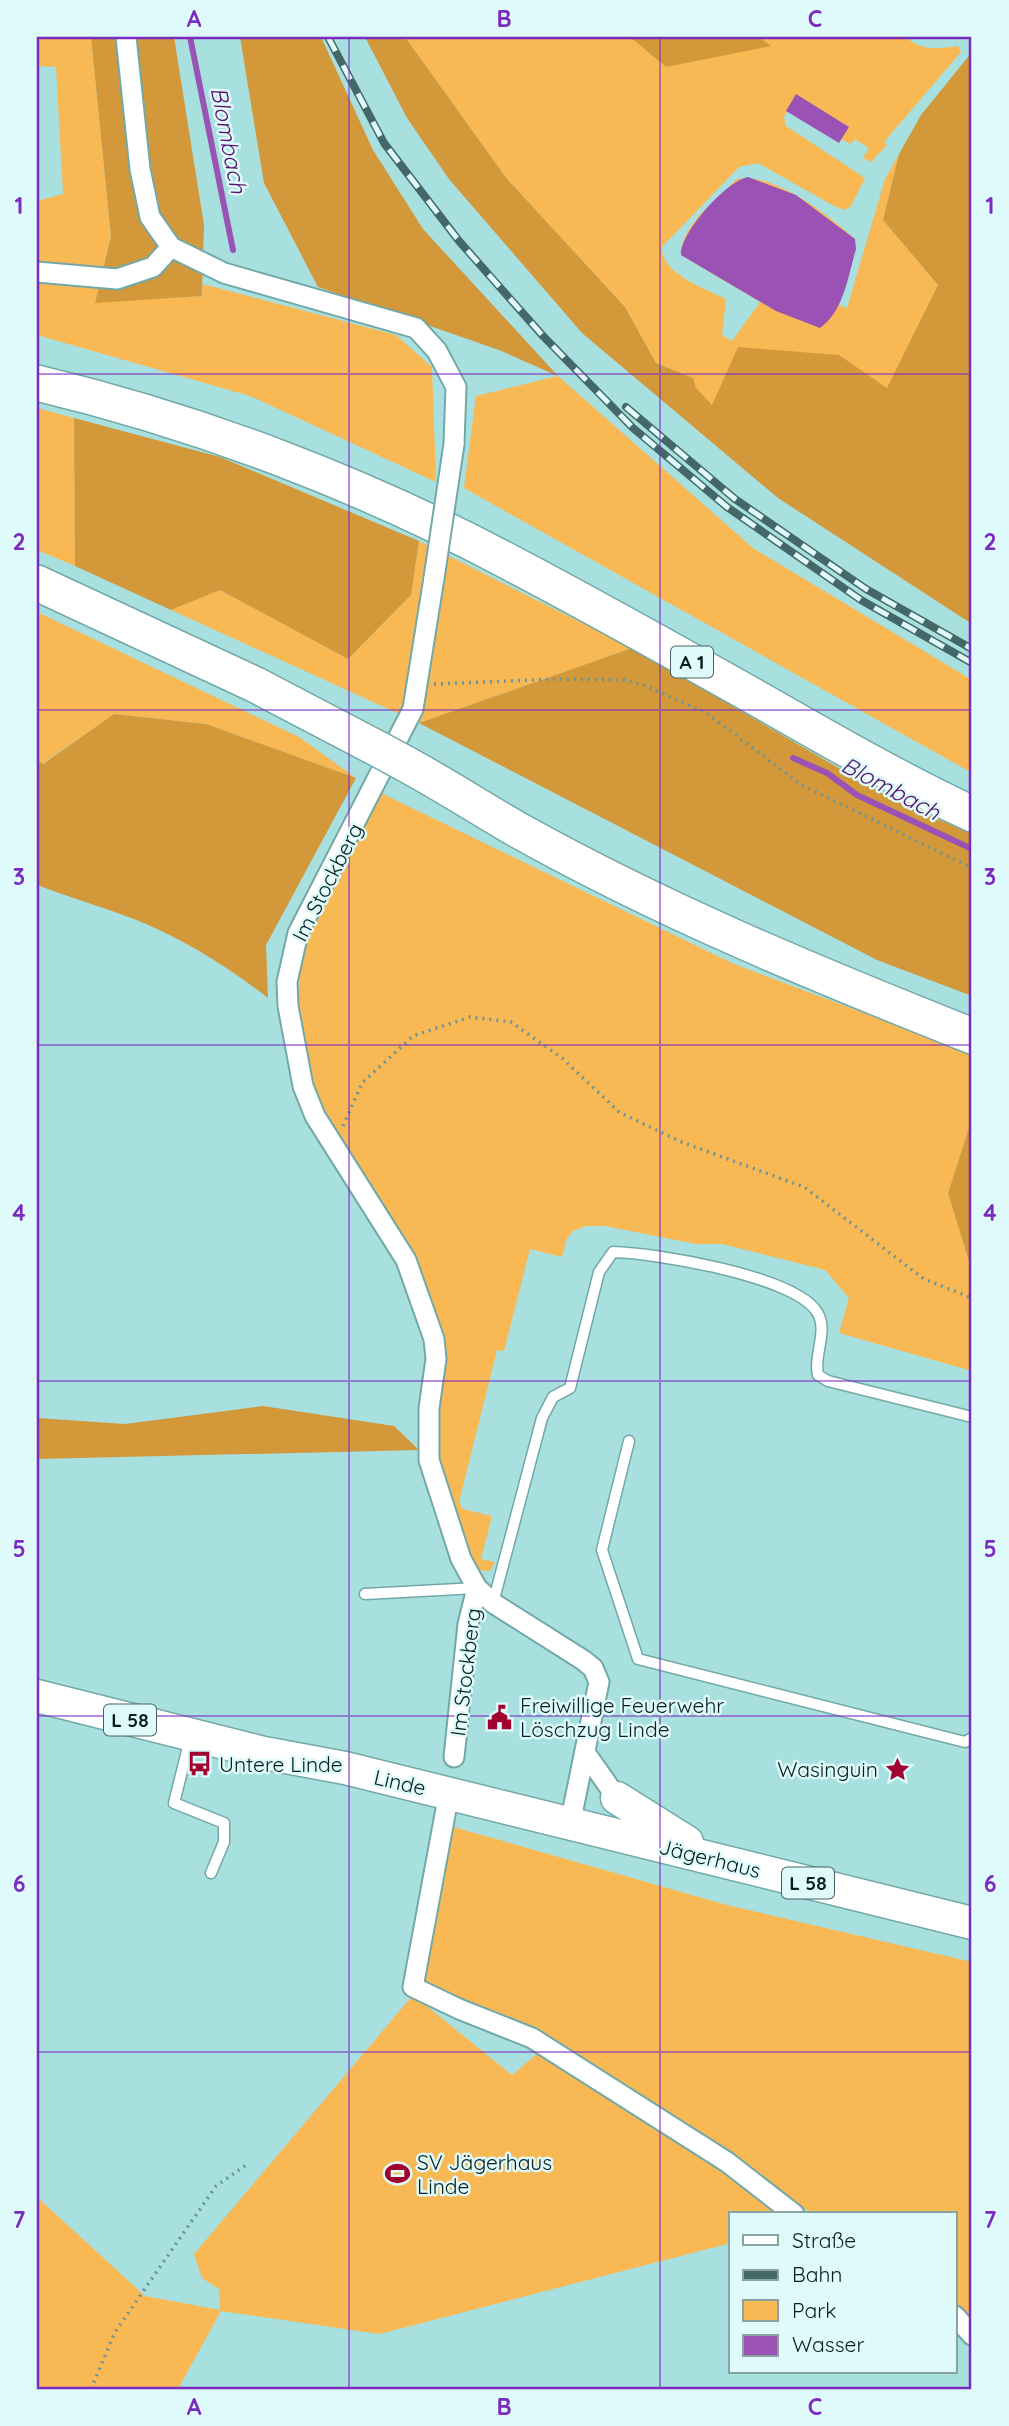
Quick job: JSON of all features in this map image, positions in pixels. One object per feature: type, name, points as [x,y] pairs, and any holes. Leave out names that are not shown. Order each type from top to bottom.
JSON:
[{"type":"highway","name":"A 1","points":[[37,383],[167,420],[259,451],[409,513],[509,562],[865,760],[972,814]]},
{"type":"highway","points":[[37,583],[256,685],[392,756],[519,830],[675,910],[856,990],[972,1035]]},
{"type":"main road","name":"Linde","points":[[37,1696],[191,1735],[449,1793]]},
{"type":"main road","name":"Jägerhaus","points":[[449,1793],[972,1923]]},
{"type":"main road","points":[[617,1798],[638,1813],[674,1831],[708,1858]]},
{"type":"street","points":[[37,272],[117,279],[153,268],[171,247],[149,217],[140,169],[125,37]]},
{"type":"street","name":"Im Stockberg","points":[[171,247],[224,273],[416,328],[437,351],[456,387],[454,444],[418,683],[405,729],[298,933],[290,959],[288,1006],[295,1049],[315,1116],[406,1260],[434,1339],[436,1359],[429,1408],[429,1460],[461,1559],[477,1588],[493,1603],[593,1668],[599,1682],[570,1824]]},
{"type":"street","name":"Im Stockberg","points":[[454,1757],[468,1624],[477,1588]]},
{"type":"street","points":[[586,1754],[617,1798]]},
{"type":"street","name":"Linde","points":[[449,1793],[413,1987],[459,2009],[532,2038],[727,2162],[791,2212]]},
{"type":"street","points":[[956,2317],[972,2335]]},
{"type":"lane","points":[[493,1603],[542,1418],[553,1397],[570,1388],[599,1272],[613,1252],[734,1270],[808,1301],[819,1314],[822,1332],[815,1362],[818,1375],[828,1381],[972,1418]]},
{"type":"lane","points":[[629,1441],[602,1550],[638,1659],[965,1742],[972,1738]]},
{"type":"lane","points":[[365,1594],[477,1588]]},
{"type":"lane","points":[[191,1735],[174,1802],[223,1823],[224,1842],[211,1873]]},
{"type":"path","points":[[418,683],[459,685],[558,679],[624,680],[644,685],[708,714],[800,784],[972,868]]},
{"type":"path","points":[[334,1147],[362,1083],[413,1036],[470,1017],[511,1022],[562,1058],[619,1112],[679,1141],[804,1187],[924,1279],[972,1298]]},
{"type":"path","points":[[91,2389],[115,2333],[216,2186],[249,2163]]},
{"type":"green space","points":[[37,37],[91,37],[111,236],[95,302],[202,296],[203,284],[396,335],[432,367],[436,482],[250,396],[37,335],[37,201],[63,194],[56,67],[37,66]]},
{"type":"green space","points":[[405,37],[630,37],[666,67],[770,45],[759,37],[906,37],[924,47],[958,46],[961,52],[884,142],[887,145],[871,162],[863,158],[869,148],[855,139],[851,144],[841,139],[848,127],[796,95],[784,117],[786,126],[865,178],[851,206],[845,210],[834,206],[758,163],[739,167],[662,247],[664,257],[677,273],[726,299],[722,335],[732,341],[760,302],[681,255],[682,244],[693,223],[737,179],[767,182],[800,197],[855,239],[856,249],[839,305],[847,308],[885,179],[899,154],[883,220],[938,285],[887,389],[839,355],[712,406],[695,388],[693,378],[656,363],[625,307],[507,179]]},
{"type":"green space","points":[[558,376],[753,548],[972,680],[972,773],[464,488],[476,396]]},
{"type":"green space","points":[[37,408],[74,418],[75,566],[37,550]]},
{"type":"green space","points":[[419,541],[632,648],[419,723],[171,610],[220,590],[348,659],[411,595]]},
{"type":"green space","points":[[37,612],[299,737],[356,778],[206,724],[114,714],[42,764],[37,760]]},
{"type":"green space","points":[[381,793],[734,964],[972,1054],[972,1129],[969,1128],[948,1193],[972,1271],[972,1371],[839,1333],[849,1298],[825,1270],[722,1244],[696,1244],[605,1226],[586,1226],[573,1231],[567,1238],[562,1257],[530,1249],[504,1351],[497,1350],[459,1502],[463,1509],[492,1516],[481,1559],[495,1562],[490,1571],[477,1570],[440,1473],[420,1271],[384,1206],[318,1103],[308,1074],[299,1022],[299,966],[309,930]]},
{"type":"green space","points":[[450,1826],[727,1905],[972,1962],[972,2323],[956,2306],[956,2212],[809,2212],[736,2156],[618,2080],[532,2031],[417,1980]]},
{"type":"green space","points":[[413,1995],[512,2075],[543,2049],[722,2168],[779,2212],[729,2212],[729,2244],[379,2334],[221,2311],[178,2389],[37,2389],[37,2197],[145,2296],[220,2310],[219,2289],[202,2278],[194,2254]]},
{"type":"shaded area","points":[[91,37],[174,37],[204,225],[202,296],[95,303],[111,236]]},
{"type":"shaded area","points":[[240,37],[321,37],[373,150],[423,229],[558,376],[499,350],[318,287],[264,183]]},
{"type":"shaded area","points":[[365,37],[405,37],[507,179],[625,307],[656,363],[693,378],[696,388],[712,405],[738,347],[839,355],[887,388],[938,285],[883,220],[899,154],[921,115],[972,52],[972,624],[778,498],[582,333],[449,179],[407,118]]},
{"type":"shaded area","points":[[630,37],[759,37],[771,46],[666,67]]},
{"type":"shaded area","points":[[74,418],[220,457],[419,541],[411,595],[348,659],[220,590],[171,610],[75,566]]},
{"type":"shaded area","points":[[632,648],[894,800],[972,834],[972,996],[877,960],[419,723]]},
{"type":"shaded area","points":[[114,714],[206,724],[356,778],[266,945],[268,998],[220,964],[169,935],[134,919],[37,885],[37,760],[43,764]]},
{"type":"shaded area","points":[[969,1128],[972,1129],[972,1271],[948,1193]]},
{"type":"shaded area","points":[[263,1406],[394,1426],[419,1450],[37,1459],[37,1418],[125,1424]]},
{"type":"water","points":[[796,94],[849,127],[839,143],[786,111]]},
{"type":"water","points":[[748,177],[796,195],[855,239],[856,249],[840,303],[820,328],[776,311],[681,255],[688,234],[706,209],[728,188]]},
{"type":"waterway","name":"Blombach","points":[[190,37],[233,250]]},
{"type":"waterway","name":"Blombach","points":[[793,758],[827,773],[857,795],[972,849]]},
{"type":"railway","points":[[328,37],[384,143],[459,241],[543,336],[633,428],[727,507],[861,600],[972,663]]},
{"type":"railway","points":[[626,407],[735,499],[866,589],[972,649]]},
{"type":"place","name":"Freiwillige Feuerwehr Löschzug Linde","points":[[500,1717]]},
{"type":"place","name":"Untere Linde","points":[[199,1764]]},
{"type":"place","name":"Wasinguin","points":[[898,1769]]},
{"type":"place","name":"SV Jägerhaus Linde","points":[[397,2174]]}]
